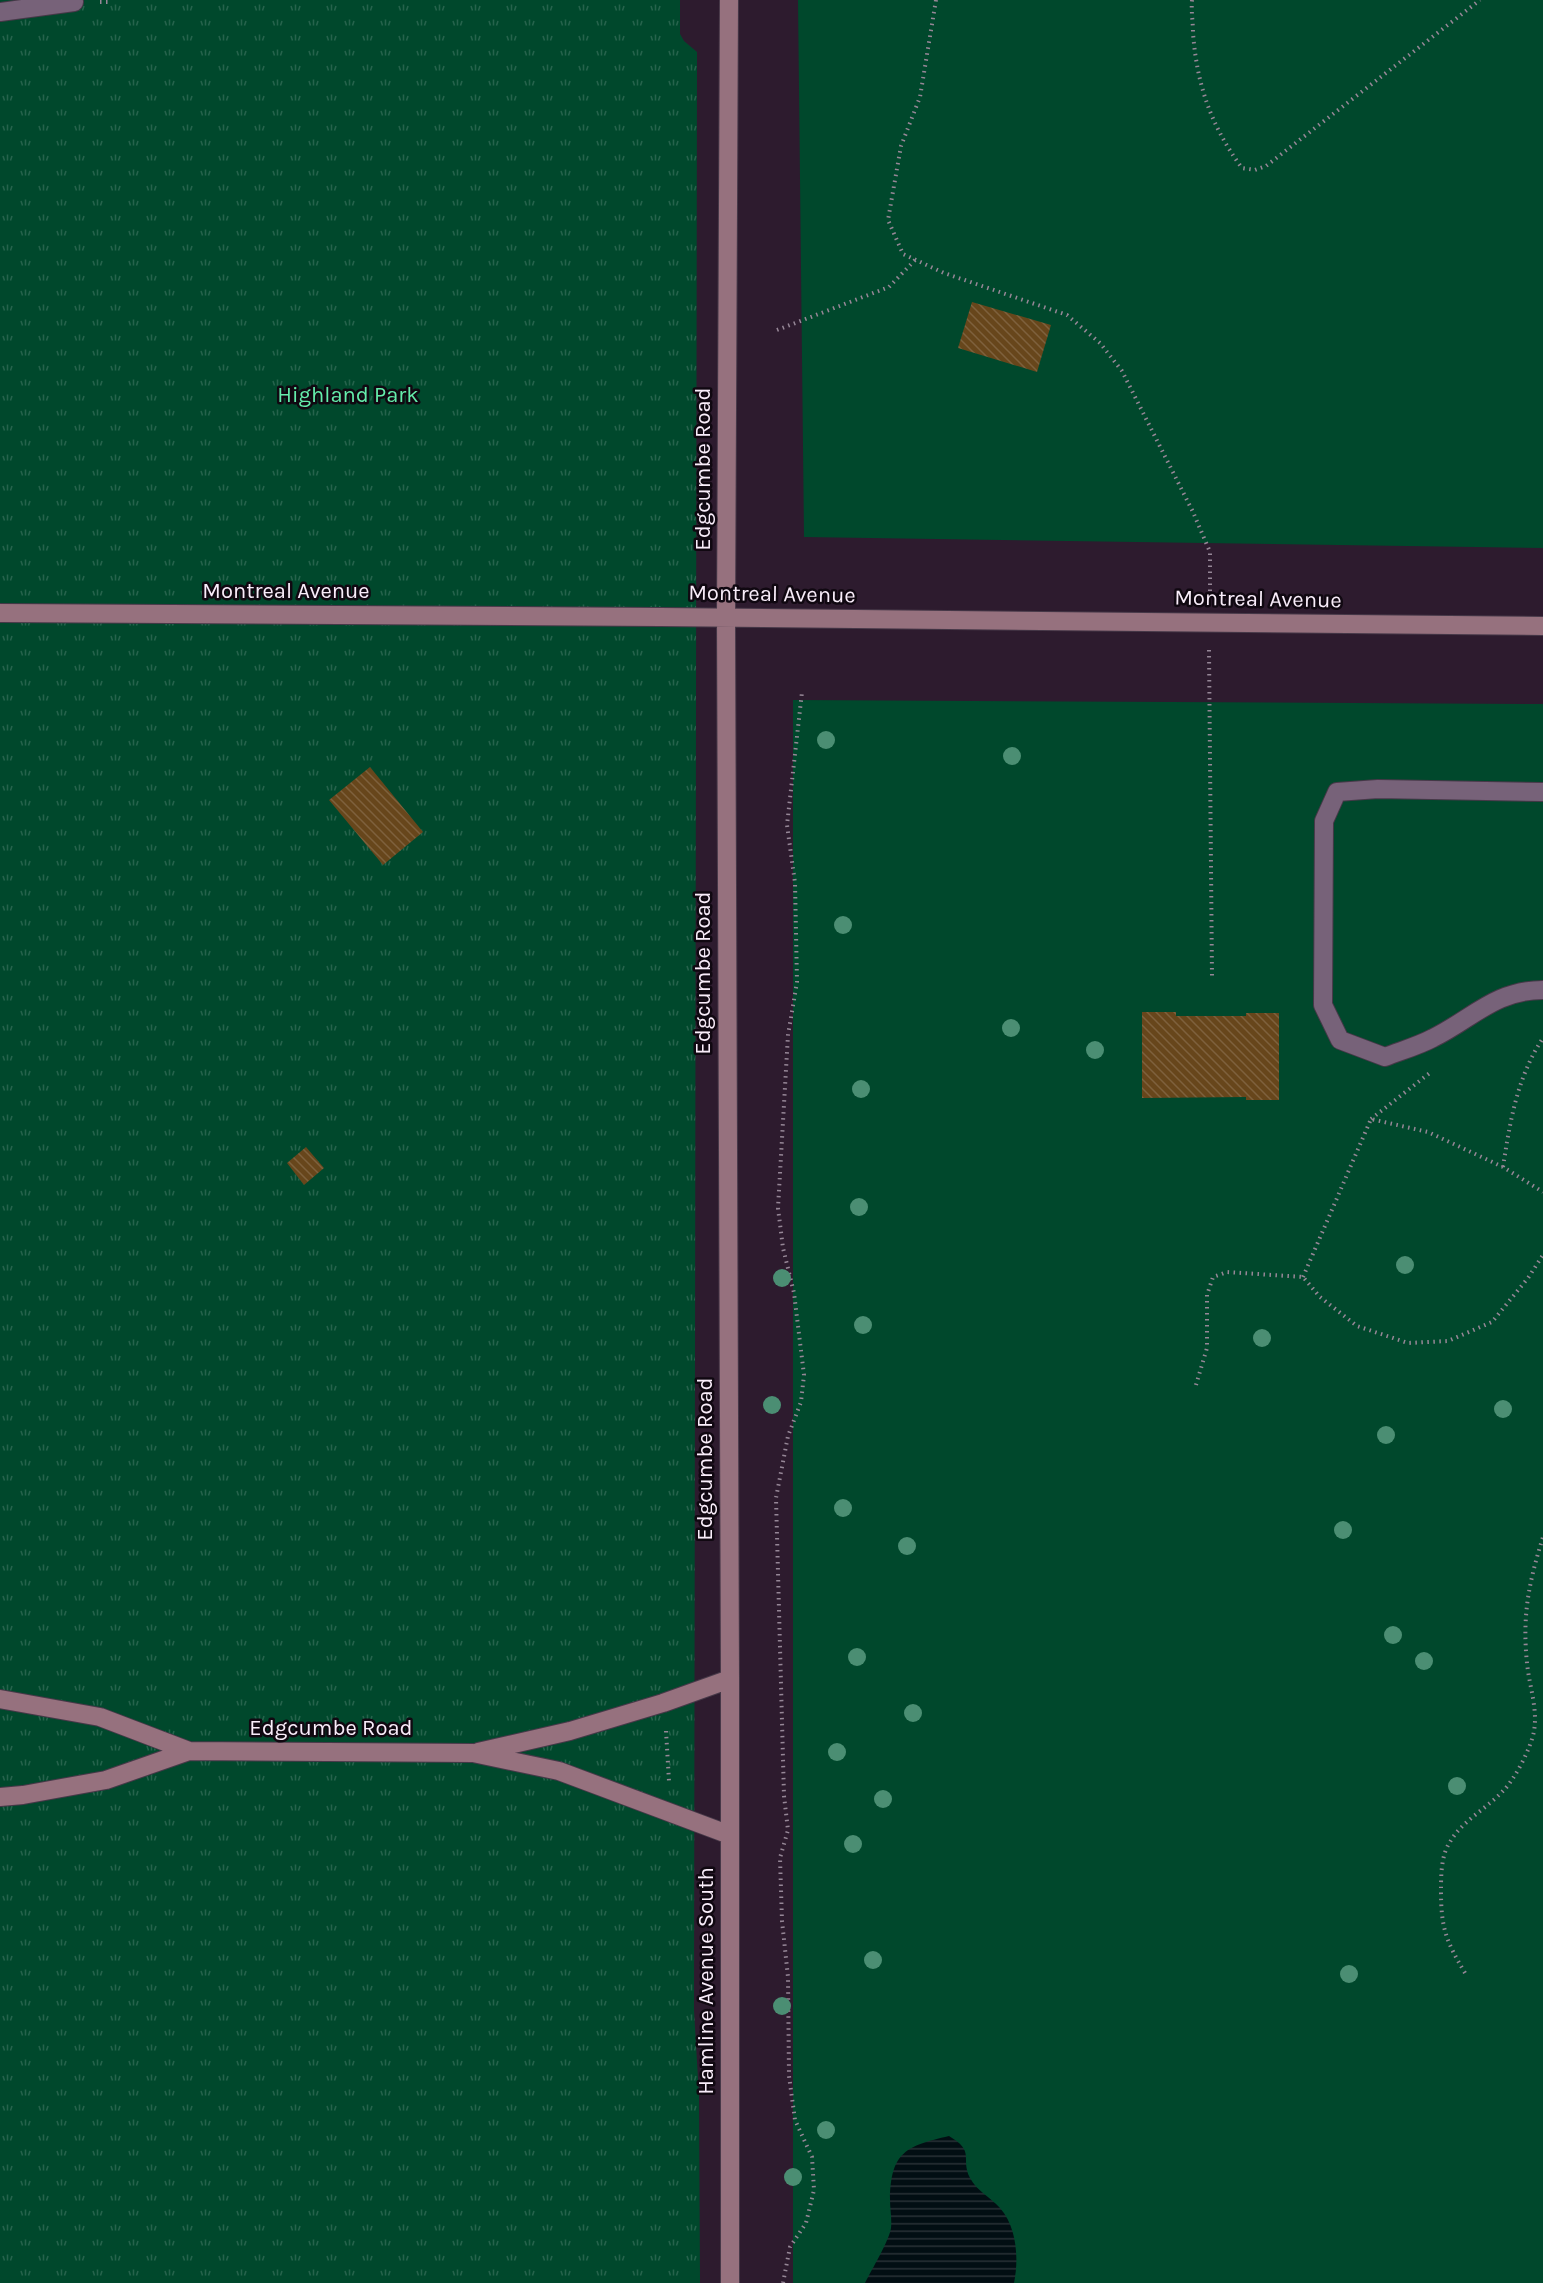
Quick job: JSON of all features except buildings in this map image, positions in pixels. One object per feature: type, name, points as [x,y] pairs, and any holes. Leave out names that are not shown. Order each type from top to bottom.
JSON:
[{"type":"street","name":"Edgcumbe Road","points":[[473,1753],[570,1731],[663,1703],[730,1679],[726,617],[729,0]]},
{"type":"street","name":"Montreal Avenue","points":[[0,613],[726,617],[1543,626]]},
{"type":"street","name":"Hamline Avenue South","points":[[730,1679],[730,2283]]},
{"type":"street","name":"Edgcumbe Road","points":[[0,1699],[100,1717],[189,1751]]},
{"type":"street","name":"Edgcumbe Road","points":[[0,1797],[106,1780],[189,1751],[473,1753],[559,1772],[730,1835]]},
{"type":"lane","points":[[0,12],[74,2]]},
{"type":"lane","points":[[1543,792],[1378,789],[1337,792],[1324,821],[1323,1005],[1340,1040],[1385,1057],[1433,1038],[1496,999],[1532,990],[1543,990]]},
{"type":"path","points":[[936,0],[920,97],[901,146],[888,220],[903,254],[944,273],[1067,315],[1100,343],[1122,371],[1193,512],[1210,552],[1212,977]]},
{"type":"path","points":[[1192,0],[1195,63],[1203,95],[1228,150],[1242,168],[1255,170],[1266,166],[1480,0]]},
{"type":"path","points":[[777,330],[890,287],[915,260]]},
{"type":"path","points":[[783,2283],[790,2247],[806,2223],[814,2190],[812,2157],[795,2120],[789,2076],[788,1977],[782,1922],[780,1858],[788,1830],[784,1796],[776,1498],[788,1436],[801,1402],[804,1375],[794,1293],[783,1248],[778,1208],[788,1035],[797,982],[795,883],[787,825],[802,692]]},
{"type":"path","points":[[1503,1167],[1510,1118],[1523,1078],[1543,1038]]},
{"type":"path","points":[[1303,1276],[1371,1119],[1428,1131],[1503,1167],[1543,1192]]},
{"type":"path","points":[[1196,1385],[1207,1348],[1207,1295],[1213,1277],[1227,1272],[1303,1276],[1320,1296],[1357,1326],[1408,1343],[1448,1341],[1492,1322],[1528,1278],[1543,1255]]},
{"type":"path","points":[[1464,1973],[1448,1943],[1443,1926],[1442,1871],[1449,1843],[1467,1823],[1504,1790],[1523,1760],[1534,1731],[1534,1705],[1527,1663],[1524,1616],[1532,1573],[1543,1537]]},
{"type":"green space","name":"Highland Park","points":[[0,0],[680,0],[680,34],[684,41],[697,52],[694,2010],[699,2096],[700,2283],[0,2283]]},
{"type":"green space","points":[[798,0],[1543,0],[1543,548],[804,537]]},
{"type":"green space","points":[[793,700],[1543,704],[1543,2283],[793,2283]]},
{"type":"shaded area","points":[[949,2136],[965,2151],[967,2171],[973,2183],[1000,2208],[1010,2224],[1016,2254],[1014,2283],[865,2283],[890,2234],[891,2183],[898,2161],[912,2148],[922,2143]]}]
